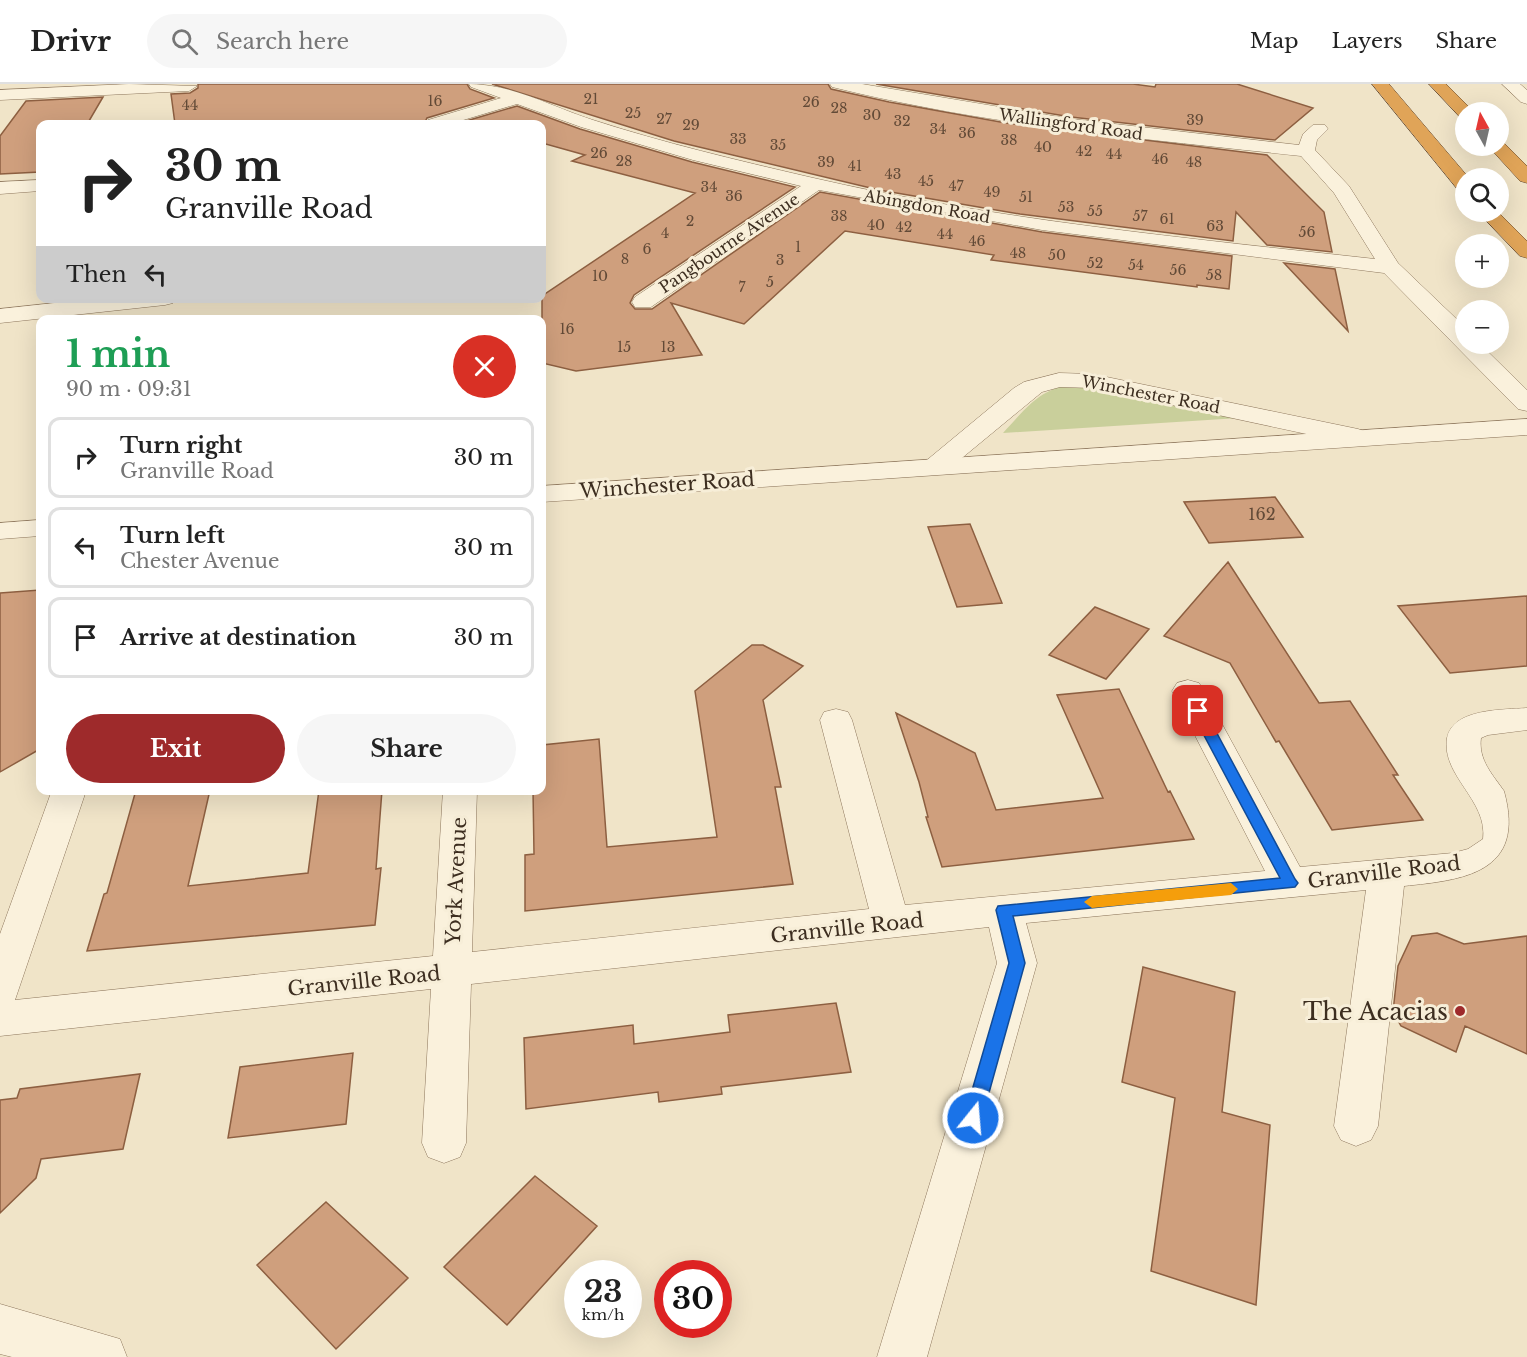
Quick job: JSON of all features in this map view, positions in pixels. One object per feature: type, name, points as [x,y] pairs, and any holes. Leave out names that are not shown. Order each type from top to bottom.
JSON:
[{"type":"highway","points":[[1380,84],[1455,174]]},
{"type":"highway","points":[[1438,84],[1455,102]]},
{"type":"highway","points":[[1507,156],[1527,177]]},
{"type":"highway","points":[[1497,222],[1527,252]]},
{"type":"street","name":"Abingdon Road","points":[[477,84],[515,99],[642,140],[815,185],[1047,226],[1144,240],[1390,267]]},
{"type":"street","name":"Wallingford Road","points":[[838,84],[988,112],[1100,129],[1306,151]]},
{"type":"street","points":[[1510,84],[1527,99]]},
{"type":"street","points":[[0,95],[189,86]]},
{"type":"street","points":[[447,120],[515,99]]},
{"type":"street","points":[[1319,129],[1309,138],[1306,151],[1342,190],[1390,267],[1455,330]]},
{"type":"street","name":"Pangbourne Avenue","points":[[643,302],[815,185]]},
{"type":"street","points":[[0,188],[36,186]]},
{"type":"street","points":[[0,316],[119,303]]},
{"type":"street","points":[[1479,354],[1527,404]]},
{"type":"street","name":"Winchester Road","points":[[936,466],[1023,393],[1033,387],[1059,380],[1109,384],[1358,437]]},
{"type":"street","name":"Winchester Road","points":[[546,494],[1527,427]]},
{"type":"street","points":[[0,531],[36,528]]},
{"type":"street","points":[[1188,691],[1290,883]]},
{"type":"street","name":"Granville Road","points":[[0,1019],[452,972],[1004,910],[1453,867],[1480,859],[1501,846],[1503,826],[1494,806],[1464,756],[1461,744],[1465,732],[1481,724],[1527,719]]},
{"type":"street","points":[[836,720],[891,922]]},
{"type":"street","points":[[0,990],[68,795]]},
{"type":"street","name":"York Avenue","points":[[444,1143],[460,795]]},
{"type":"street","points":[[1356,1126],[1387,874]]},
{"type":"street","points":[[902,1357],[1017,963],[1004,910]]},
{"type":"street","points":[[0,1329],[102,1357]]},
{"type":"green space","points":[[1066,385],[1086,386],[1239,418],[1003,433],[1038,398],[1055,388]]},
{"type":"building","points":[[198,84],[467,84],[470,89],[494,98],[426,120],[174,120],[171,94],[190,93],[198,88]]},
{"type":"building","points":[[492,84],[828,84],[831,89],[889,102],[1006,123],[1267,155],[1324,212],[1332,252],[1267,245],[1236,212],[1233,241],[1020,214],[879,190],[674,141]]},
{"type":"building","points":[[876,84],[1133,84],[1155,87],[1156,84],[1237,84],[1313,108],[1275,140],[1071,117]]},
{"type":"building","points":[[103,97],[90,120],[36,120],[36,172],[0,174],[0,136],[26,101]]},
{"type":"building","points":[[517,106],[580,129],[692,162],[795,187],[634,295],[630,303],[635,309],[652,309],[820,192],[1042,232],[1232,256],[1229,289],[1197,285],[1197,287],[991,260],[994,255],[845,231],[744,324],[671,303],[702,355],[576,371],[546,364],[546,315],[542,315],[542,303],[546,303],[546,293],[695,193],[572,161],[585,155],[546,144],[546,120],[470,120]]},
{"type":"building","points":[[1284,263],[1335,269],[1348,331]]},
{"type":"building","points":[[1275,497],[1303,537],[1209,543],[1184,502]]},
{"type":"building","points":[[970,524],[1002,603],[957,607],[928,527]]},
{"type":"building","points":[[1228,562],[1319,703],[1350,701],[1398,775],[1393,775],[1423,820],[1332,830],[1279,741],[1276,742],[1230,663],[1164,636]]},
{"type":"building","points":[[36,590],[36,751],[0,772],[0,593]]},
{"type":"building","points":[[1527,596],[1527,666],[1450,673],[1398,606]]},
{"type":"building","points":[[1095,607],[1149,629],[1106,679],[1049,655]]},
{"type":"building","points":[[752,645],[763,645],[803,666],[763,700],[781,787],[775,787],[793,884],[525,911],[525,855],[534,854],[533,795],[546,795],[546,745],[599,739],[607,847],[717,837],[695,691]]},
{"type":"building","points":[[1119,689],[1168,792],[1170,791],[1194,839],[942,867],[926,817],[928,817],[919,782],[896,713],[975,753],[996,810],[1103,798],[1057,695]]},
{"type":"building","points":[[135,795],[209,795],[188,886],[308,873],[318,795],[382,795],[376,869],[381,868],[375,925],[87,951],[104,894],[107,893]]},
{"type":"building","name":"The Acacias","points":[[1437,933],[1464,944],[1527,936],[1527,1054],[1465,1026],[1456,1052],[1401,1026],[1393,1012],[1398,966],[1412,936]]},
{"type":"building","points":[[1143,967],[1235,992],[1222,1112],[1270,1125],[1256,1305],[1151,1271],[1175,1098],[1122,1082]]},
{"type":"building","points":[[836,1003],[851,1072],[721,1087],[722,1094],[659,1102],[658,1092],[526,1109],[524,1038],[633,1025],[634,1044],[730,1032],[728,1015]]},
{"type":"building","points":[[353,1053],[346,1124],[228,1138],[240,1067]]},
{"type":"building","points":[[140,1074],[123,1149],[41,1159],[36,1178],[0,1213],[0,1100],[17,1098],[20,1089]]},
{"type":"building","points":[[535,1176],[597,1226],[507,1325],[444,1267]]},
{"type":"building","points":[[326,1202],[408,1278],[336,1349],[257,1265]]},
{"type":"slow traffic","points":[[1092,902],[1231,889]]},
{"type":"place","name":"The Acacias","points":[[1460,1011]]},
{"type":"route","points":[[973,1118],[1017,963],[1004,910],[1290,883],[1198,711]]}]
